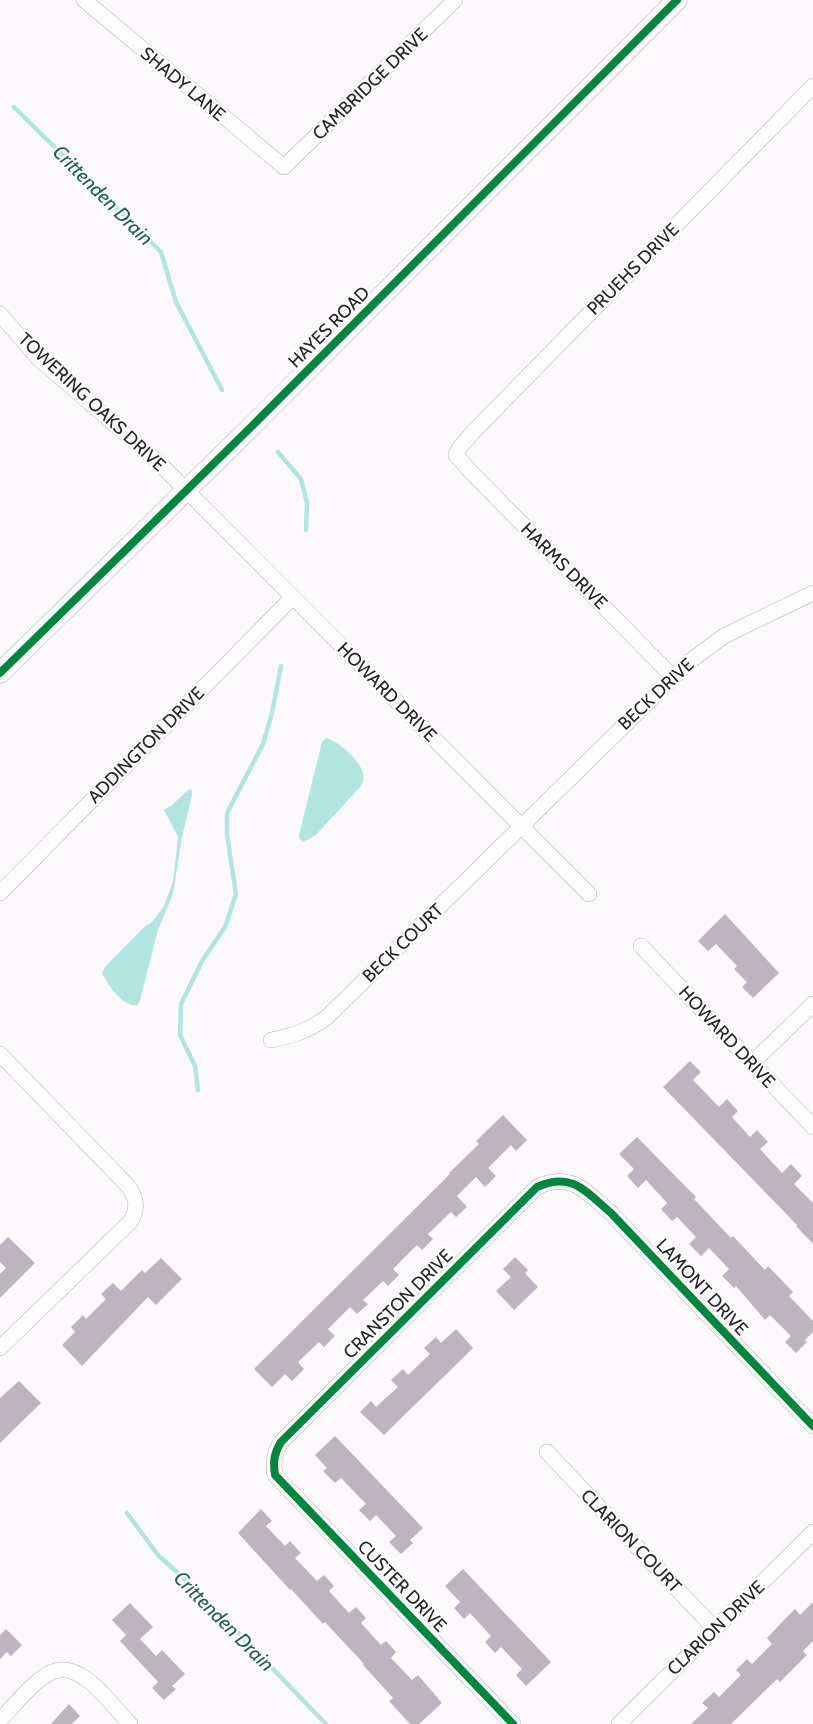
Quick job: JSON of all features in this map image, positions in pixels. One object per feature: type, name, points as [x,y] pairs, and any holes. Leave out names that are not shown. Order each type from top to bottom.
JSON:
[{"type":"street","name":"SHADY LANE","points":[[84,0],[284,167]]},
{"type":"street","name":"CAMBRIDGE DRIVE","points":[[284,167],[455,0]]},
{"type":"street","name":"HAYES ROAD","points":[[0,673],[677,0]]},
{"type":"street","name":"PRUEHS DRIVE","points":[[456,455],[475,430],[813,86]]},
{"type":"street","name":"TOWERING OAKS DRIVE","points":[[0,314],[38,358],[157,461],[186,490]]},
{"type":"street","name":"HARMS DRIVE","points":[[456,455],[673,677]]},
{"type":"street","name":"HOWARD DRIVE","points":[[186,490],[589,894]]},
{"type":"street","name":"BECK DRIVE","points":[[522,827],[689,662],[724,636],[813,592]]},
{"type":"street","name":"ADDINGTON DRIVE","points":[[0,893],[292,598]]},
{"type":"street","name":"BECK COURT","points":[[271,1040],[297,1035],[326,1018],[522,827]]},
{"type":"street","name":"HOWARD DRIVE","points":[[641,946],[813,1127]]},
{"type":"street","points":[[752,1063],[813,1004]]},
{"type":"street","points":[[0,1054],[127,1185],[134,1193],[137,1204],[135,1214],[130,1221],[0,1348]]},
{"type":"street","name":"LAMONT DRIVE","points":[[561,1180],[574,1182],[611,1213],[813,1426]]},
{"type":"street","name":"CRANSTON DRIVE","points":[[273,1466],[274,1453],[281,1442],[537,1187],[550,1181],[561,1180]]},
{"type":"street","name":"CLARION COURT","points":[[547,1452],[715,1629]]},
{"type":"street","name":"CUSTER DRIVE","points":[[273,1466],[275,1475],[513,1724]]},
{"type":"street","name":"CLARION DRIVE","points":[[619,1724],[813,1532]]},
{"type":"street","points":[[0,1720],[42,1678],[54,1671],[65,1671],[78,1672],[130,1724]]},
{"type":"water","points":[[326,738],[342,747],[353,757],[361,768],[364,775],[363,780],[360,787],[315,836],[303,842],[299,835],[322,742]]},
{"type":"water","points":[[189,789],[192,790],[192,795],[182,837],[173,894],[158,930],[140,1000],[138,1005],[132,1005],[117,995],[102,973],[105,967],[145,926],[151,923],[163,908],[173,882],[178,837],[164,810]]},
{"type":"building","points":[[725,914],[779,973],[753,998],[742,987],[747,982],[734,969],[737,966],[716,944],[708,951],[698,941]]},
{"type":"building","points":[[690,1061],[701,1072],[693,1080],[719,1107],[727,1099],[738,1111],[732,1117],[750,1137],[757,1130],[768,1142],[760,1149],[782,1173],[791,1164],[802,1176],[794,1184],[813,1203],[813,1244],[663,1087]]},
{"type":"building","points":[[503,1115],[527,1140],[516,1151],[511,1145],[488,1168],[496,1176],[485,1187],[476,1177],[457,1196],[467,1207],[456,1217],[451,1212],[428,1234],[433,1239],[422,1250],[417,1245],[393,1269],[399,1275],[388,1286],[383,1281],[363,1300],[368,1304],[357,1314],[350,1307],[328,1329],[335,1336],[324,1347],[319,1342],[298,1362],[304,1369],[292,1381],[285,1374],[272,1387],[254,1369],[450,1174],[479,1144],[476,1141]]},
{"type":"building","points":[[637,1137],[696,1197],[694,1199],[731,1238],[733,1236],[765,1270],[768,1266],[793,1292],[789,1296],[813,1321],[813,1332],[796,1353],[785,1342],[791,1336],[770,1315],[765,1320],[736,1286],[734,1288],[722,1276],[729,1269],[709,1248],[701,1256],[689,1244],[696,1237],[677,1217],[672,1221],[661,1209],[667,1203],[646,1180],[638,1188],[627,1176],[634,1169],[619,1154]]},
{"type":"building","points":[[8,1237],[35,1263],[0,1298],[0,1274],[6,1268],[0,1262],[0,1245]]},
{"type":"building","points":[[515,1257],[528,1270],[525,1273],[538,1287],[514,1310],[496,1291],[511,1277],[503,1269]]},
{"type":"building","points":[[161,1258],[182,1279],[156,1305],[148,1297],[82,1366],[62,1345],[75,1332],[71,1327],[83,1315],[86,1319],[106,1299],[101,1294],[113,1283],[121,1291],[142,1270],[145,1273]]},
{"type":"building","points":[[456,1329],[473,1348],[384,1435],[360,1412],[371,1401],[376,1407],[398,1387],[391,1380],[403,1369],[408,1375],[430,1354],[424,1348],[436,1337],[441,1343]]},
{"type":"building","points":[[19,1381],[41,1403],[0,1443],[0,1398]]},
{"type":"building","points":[[335,1436],[423,1528],[410,1540],[413,1543],[401,1554],[389,1542],[396,1536],[376,1515],[370,1521],[359,1510],[366,1504],[341,1478],[335,1483],[323,1471],[327,1468],[315,1455]]},
{"type":"building","points":[[261,1509],[272,1521],[266,1526],[285,1546],[290,1541],[301,1553],[295,1558],[317,1581],[324,1575],[334,1586],[329,1591],[349,1613],[356,1607],[366,1618],[361,1623],[381,1645],[386,1641],[396,1652],[391,1658],[412,1680],[418,1675],[442,1703],[419,1724],[410,1724],[389,1701],[393,1698],[364,1664],[325,1622],[323,1624],[290,1590],[238,1533]]},
{"type":"building","points":[[463,1569],[551,1662],[526,1686],[516,1675],[522,1669],[501,1647],[495,1653],[485,1642],[491,1636],[470,1613],[464,1619],[454,1608],[460,1602],[445,1586]]},
{"type":"building","points":[[813,1602],[813,1641],[803,1651],[807,1655],[780,1682],[777,1679],[731,1724],[691,1724],[708,1708],[702,1703],[714,1692],[719,1697],[741,1675],[736,1670],[747,1659],[752,1664],[772,1644],[767,1638],[795,1609],[800,1615]]},
{"type":"building","points":[[130,1603],[153,1627],[140,1639],[156,1656],[162,1650],[185,1674],[172,1686],[176,1689],[164,1700],[152,1688],[158,1682],[120,1641],[126,1635],[112,1620]]},
{"type":"building","points":[[6,1629],[22,1645],[11,1656],[7,1652],[0,1659],[0,1635]]},
{"type":"building","points":[[69,1704],[80,1716],[72,1724],[51,1724]]},
{"type":"waterway","name":"Crittenden Drain","points":[[14,107],[161,252],[176,302],[222,390]]},
{"type":"waterway","name":"Crittenden Drain","points":[[278,452],[301,479],[307,503],[306,530]]},
{"type":"waterway","name":"Crittenden Drain","points":[[198,1090],[195,1066],[180,1035],[181,1004],[202,961],[225,927],[236,894],[227,835],[227,813],[263,744],[281,666]]},
{"type":"waterway","name":"Crittenden Drain","points":[[127,1513],[158,1555],[199,1592],[326,1724]]},
{"type":"cycle path","points":[[0,673],[251,427],[677,0]]},
{"type":"cycle path","points":[[513,1724],[275,1475],[274,1462],[281,1442],[537,1187],[560,1181],[586,1191],[611,1213],[813,1426]]}]
